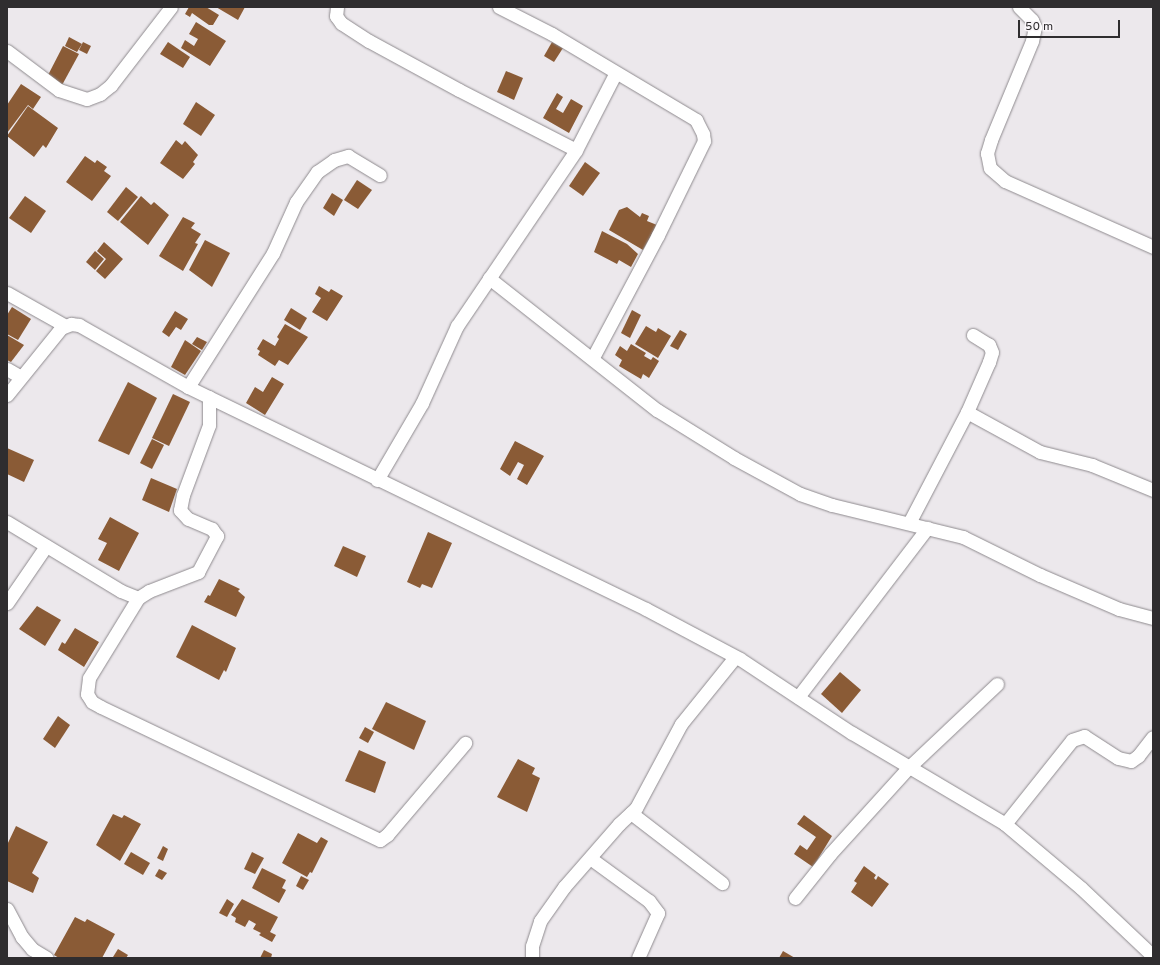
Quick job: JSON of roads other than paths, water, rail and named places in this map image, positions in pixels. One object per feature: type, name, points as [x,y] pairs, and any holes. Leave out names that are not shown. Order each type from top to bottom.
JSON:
[{"type":"street","points":[[7,51],[59,90],[87,99],[100,94],[111,85],[171,7]]},
{"type":"street","points":[[337,7],[336,16],[341,23],[369,41],[459,90],[576,150]]},
{"type":"street","points":[[499,7],[552,34],[616,74],[696,120],[703,134],[704,141],[658,235],[592,359]]},
{"type":"street","points":[[1019,7],[1032,20],[1035,27],[1032,41],[987,152],[990,168],[1005,180],[1153,247]]},
{"type":"street","points":[[377,480],[422,403],[457,326],[576,150],[616,74]]},
{"type":"street","points":[[188,387],[273,254],[296,202],[317,172],[334,160],[348,156],[380,176]]},
{"type":"street","points":[[489,278],[680,426],[800,494],[832,505],[963,537],[1040,575],[1112,606],[1153,618]]},
{"type":"street","points":[[7,293],[64,325],[79,325],[188,387],[377,480],[646,609],[735,657],[852,733],[1005,824],[1081,888],[1153,956]]},
{"type":"street","points":[[7,395],[64,325]]},
{"type":"street","points":[[909,523],[967,412],[992,352],[984,340],[973,335]]},
{"type":"street","points":[[7,369],[21,377]]},
{"type":"street","points":[[209,397],[209,425],[181,500],[180,510],[188,519],[212,528],[217,536],[198,572],[149,591],[138,598],[89,678],[86,687],[92,702],[246,775],[372,838],[380,840],[387,835],[465,743]]},
{"type":"street","points":[[967,412],[1034,449],[1092,465],[1153,490]]},
{"type":"street","points":[[7,522],[138,598]]},
{"type":"street","points":[[798,697],[927,528]]},
{"type":"street","points":[[7,603],[46,546]]},
{"type":"street","points":[[532,958],[532,946],[540,921],[564,887],[641,801],[681,724],[735,657]]},
{"type":"street","points":[[795,898],[830,854],[909,767],[997,684]]},
{"type":"street","points":[[1005,824],[1072,740],[1084,736],[1118,758],[1131,761],[1138,756],[1153,736]]},
{"type":"street","points":[[630,814],[722,883]]},
{"type":"street","points":[[590,858],[652,904],[658,912],[638,958]]},
{"type":"street","points":[[7,909],[22,937],[32,949],[47,958]]}]
